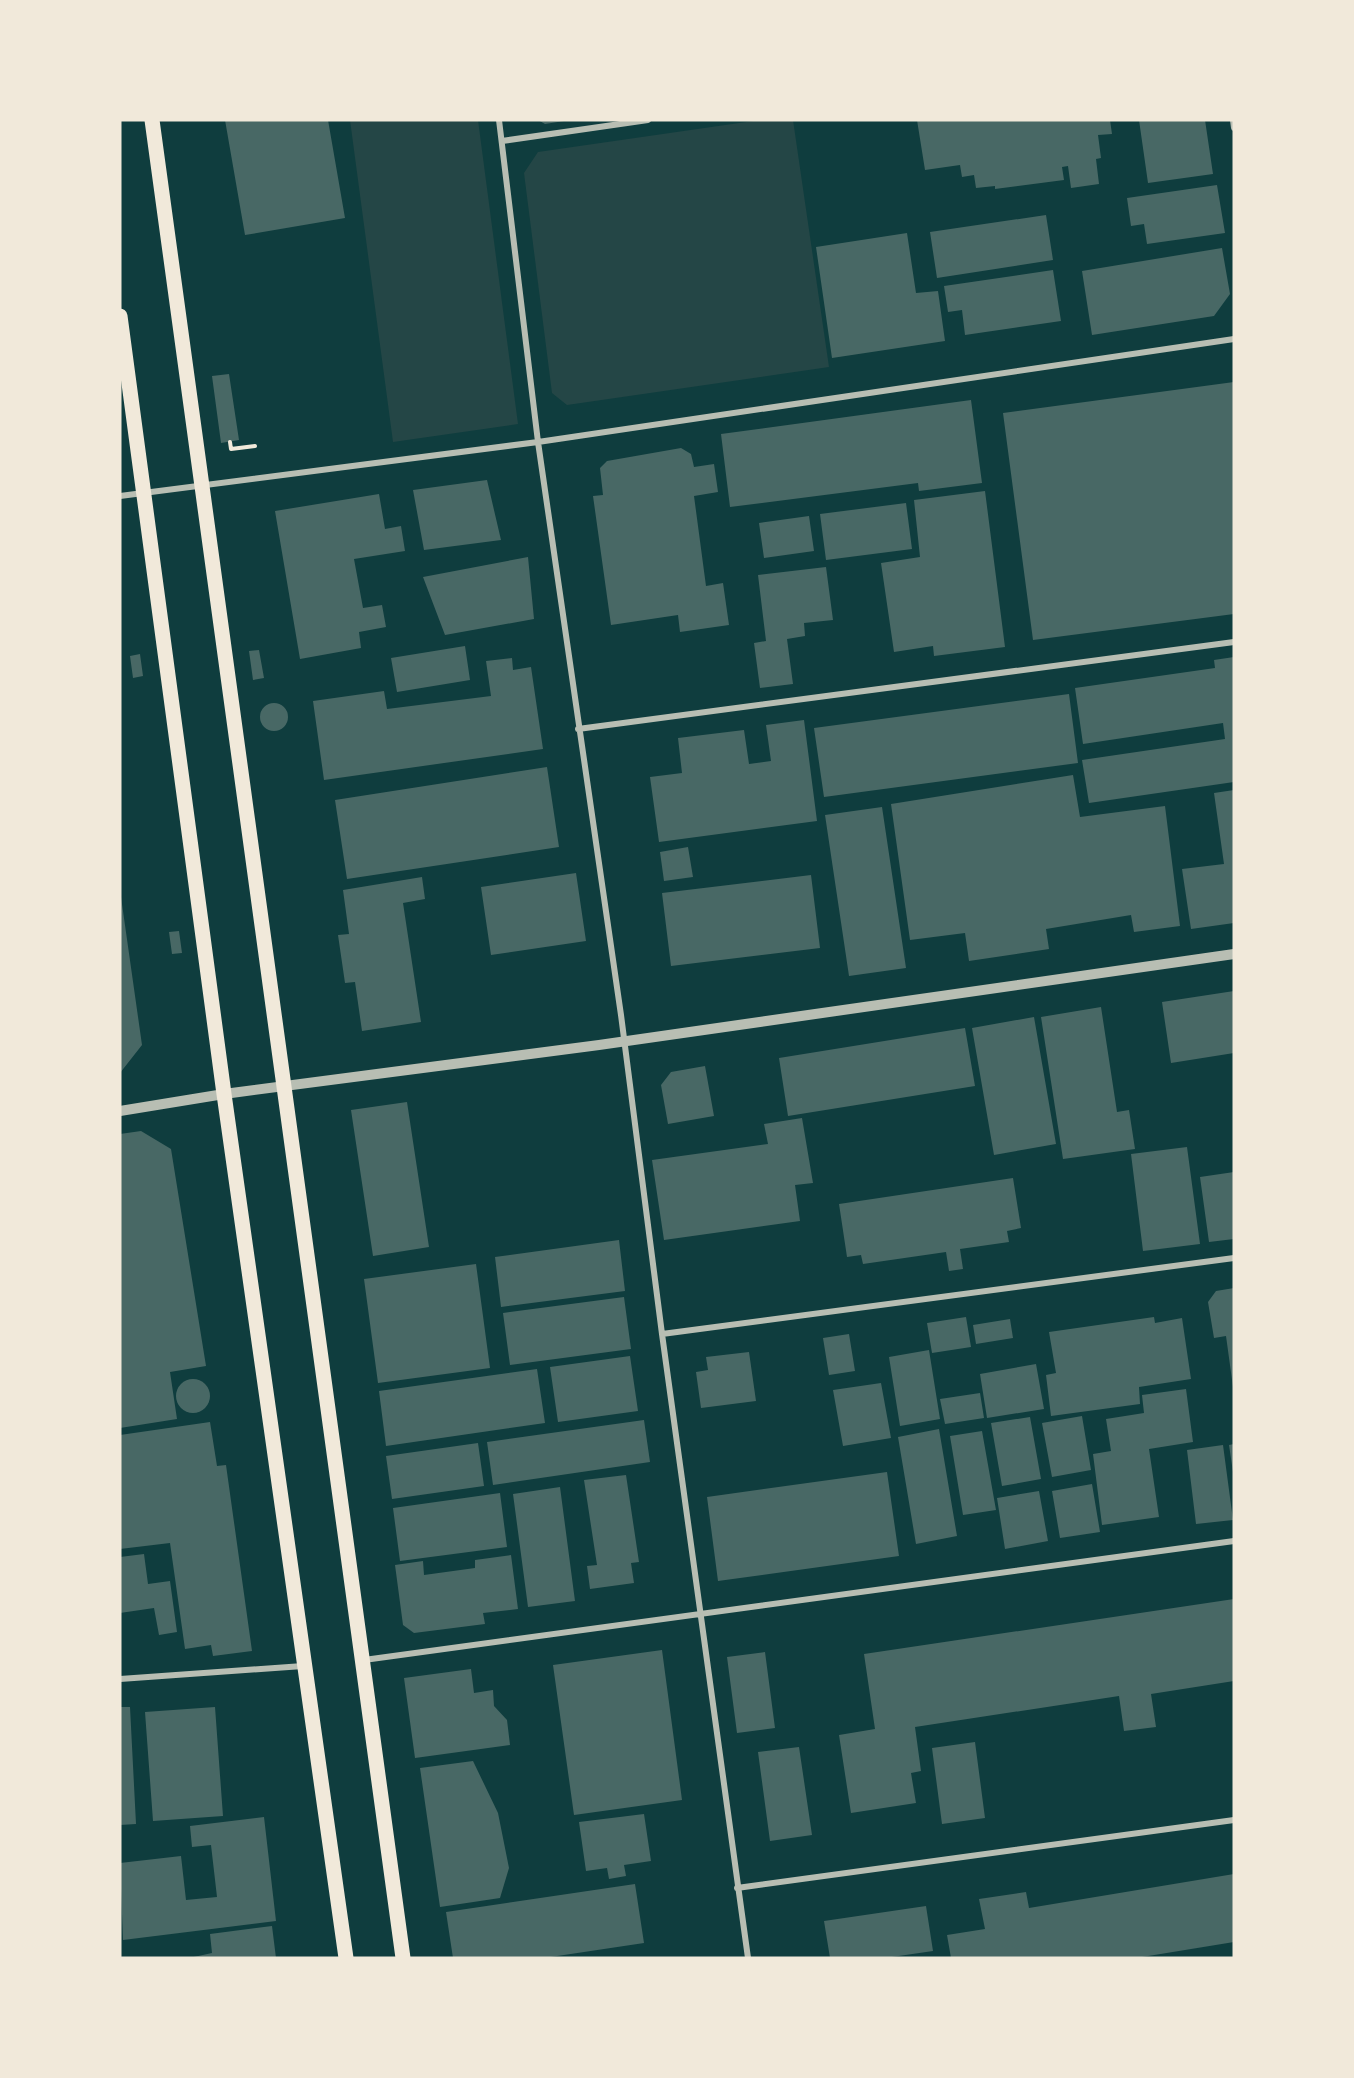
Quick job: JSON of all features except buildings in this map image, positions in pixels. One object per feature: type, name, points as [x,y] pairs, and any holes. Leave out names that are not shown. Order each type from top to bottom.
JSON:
[{"type":"main road","points":[[152,120],[282,1086],[403,1958]]},
{"type":"main road","points":[[120,316],[224,1094],[346,1958]]},
{"type":"street","points":[[499,120],[538,442],[625,1041],[662,1334],[748,1958]]},
{"type":"street","points":[[502,141],[648,120]]},
{"type":"street","points":[[1233,120],[1234,128]]},
{"type":"street","points":[[120,496],[538,442],[1234,339]]},
{"type":"street","points":[[578,729],[1234,642]]},
{"type":"street","points":[[120,1111],[224,1094],[625,1041],[1234,954]]},
{"type":"street","points":[[662,1334],[1234,1258]]},
{"type":"street","points":[[361,1661],[1234,1541]]},
{"type":"street","points":[[120,1679],[303,1666]]},
{"type":"street","points":[[737,1888],[1234,1820]]},
{"type":"path","points":[[230,442],[231,450],[255,446]]},
{"type":"shaded area","points":[[350,120],[478,120],[518,424],[393,442]]},
{"type":"shaded area","points":[[760,120],[793,120],[829,367],[567,405],[552,393],[524,173],[538,152]]}]
